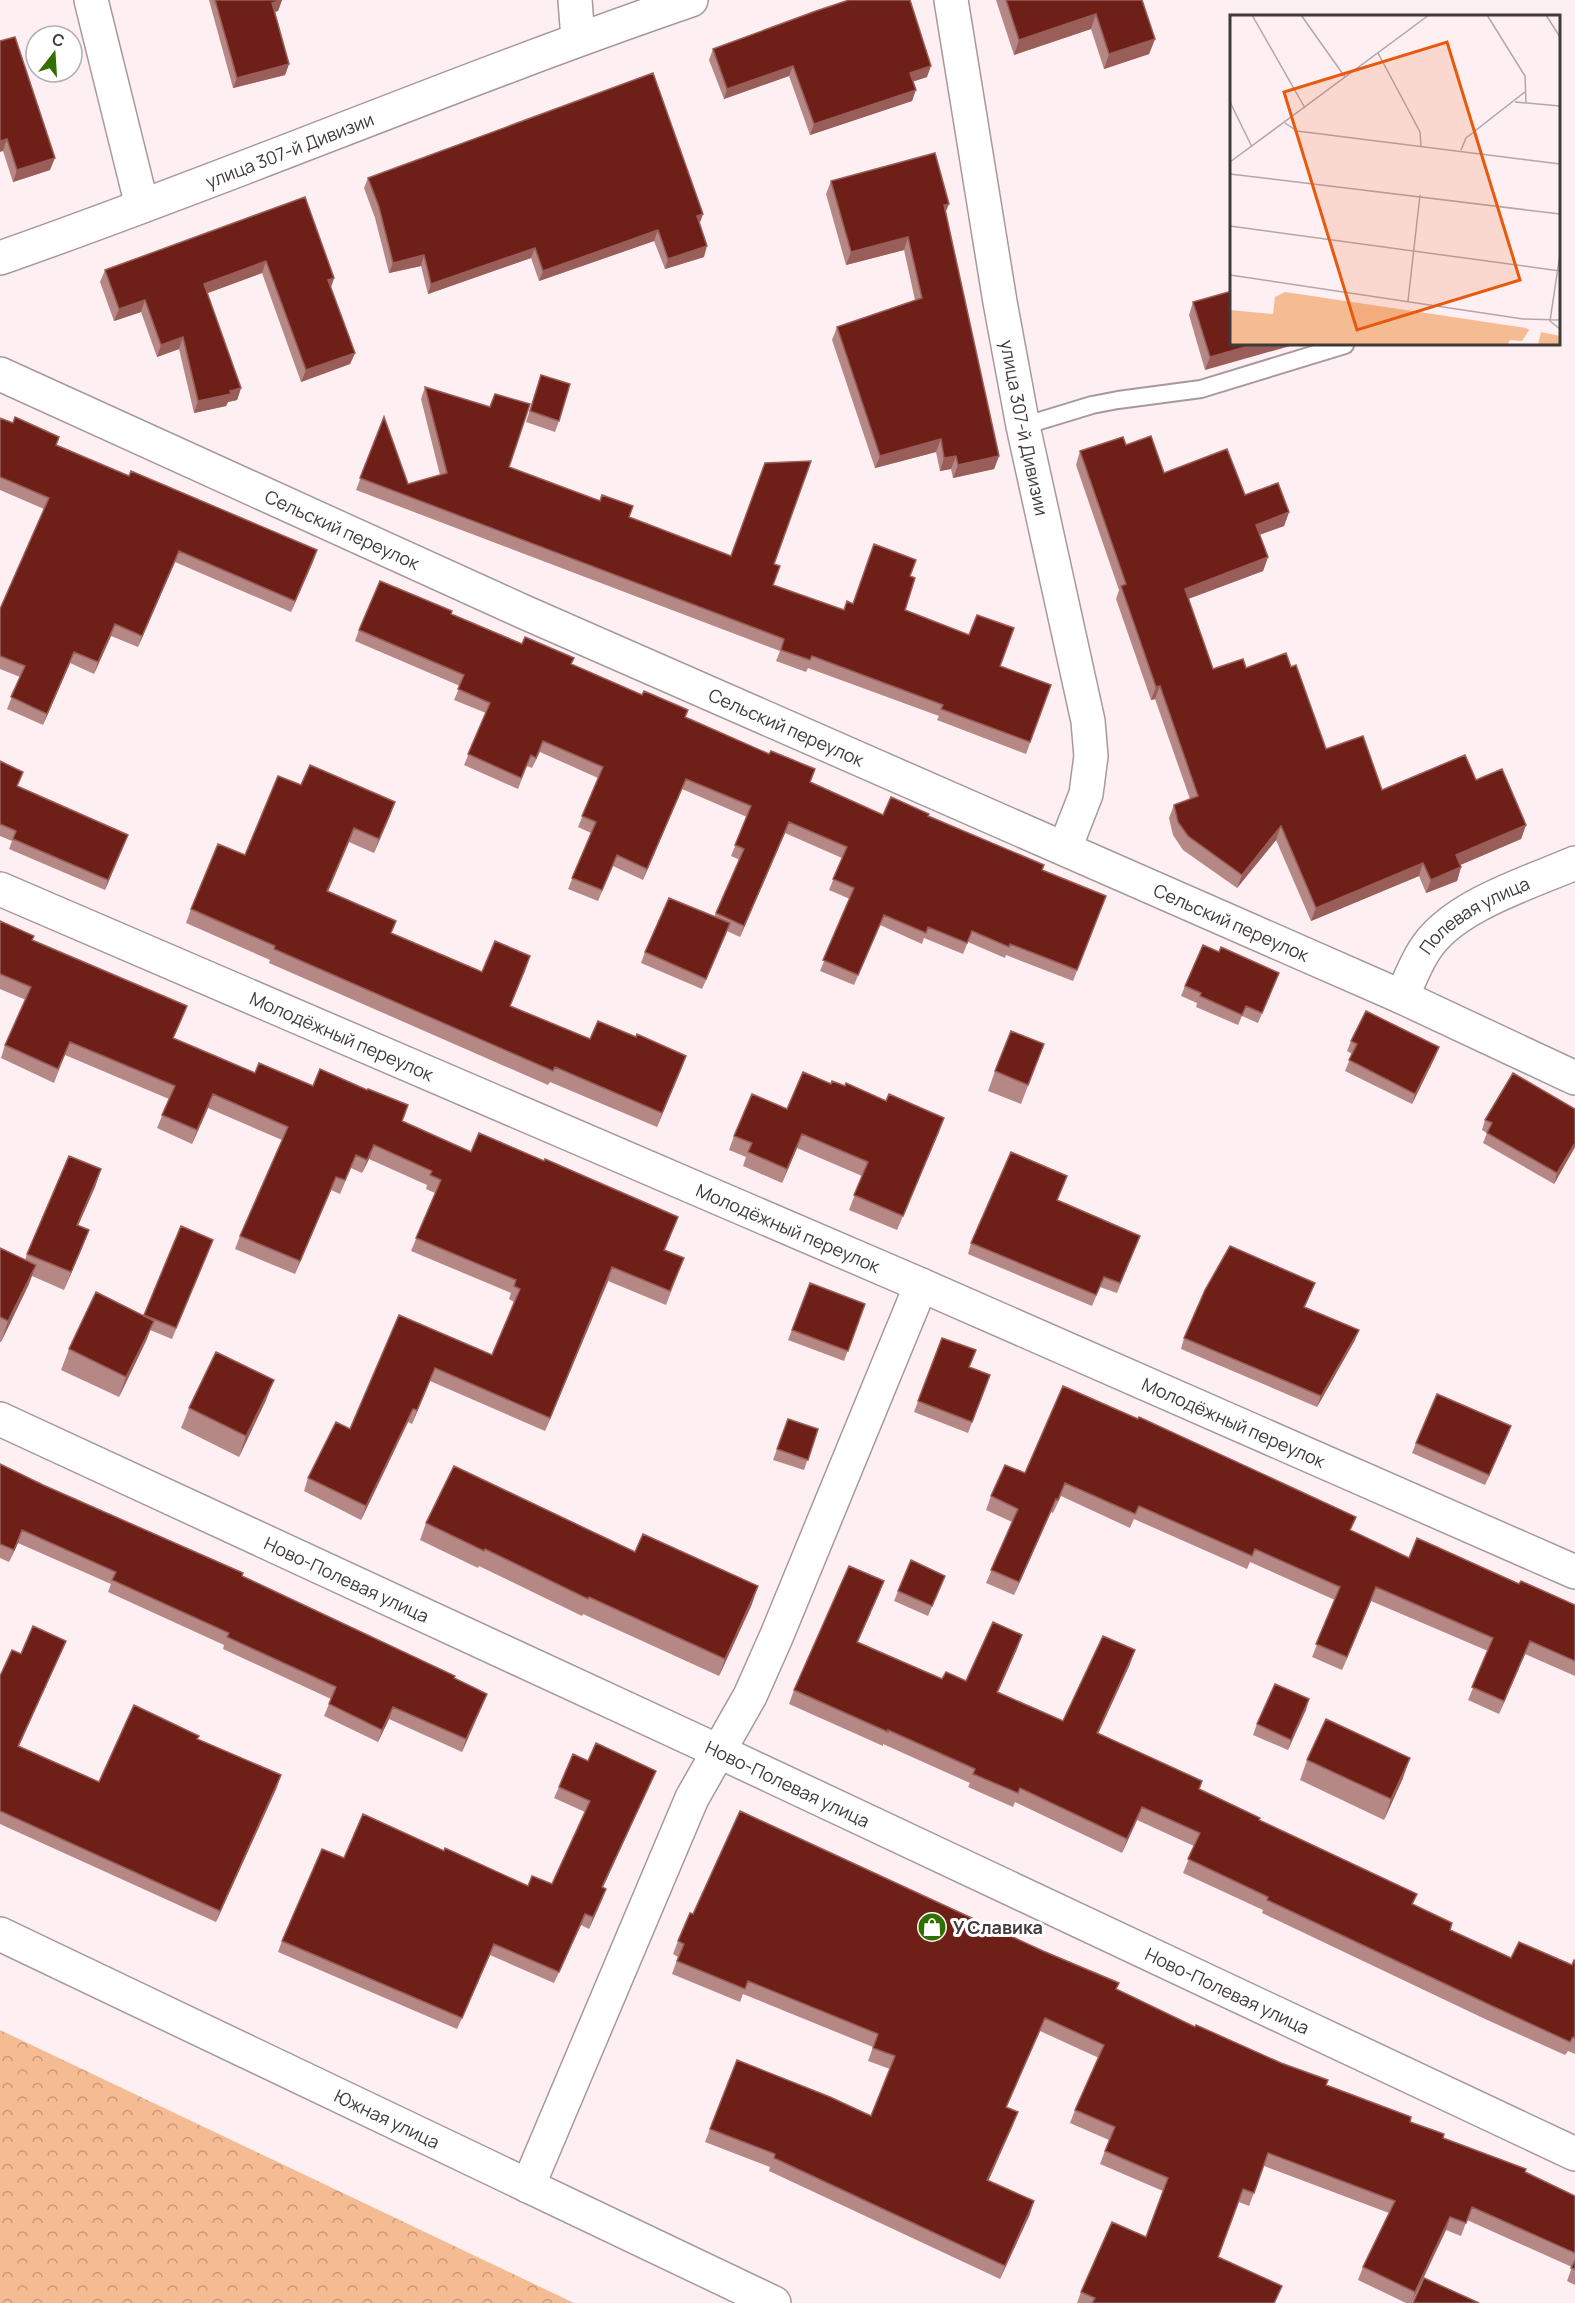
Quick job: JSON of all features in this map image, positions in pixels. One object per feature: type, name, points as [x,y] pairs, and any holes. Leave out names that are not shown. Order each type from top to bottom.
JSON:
[{"type":"street","points":[[92,0],[142,206]]},
{"type":"street","points":[[575,0],[578,39]]},
{"type":"street","name":"улица 307-й Дивизии","points":[[0,258],[578,39],[691,0]]},
{"type":"street","name":"улица 307-й Дивизии","points":[[951,0],[1000,302],[1023,426],[1088,721],[1091,756],[1086,794],[1065,848]]},
{"type":"street","name":"Сельский переулок","points":[[0,374],[513,607],[1402,997],[1575,1078]]},
{"type":"street","name":"Полевая улица","points":[[1402,997],[1425,950],[1440,931],[1460,915],[1481,903],[1575,863]]},
{"type":"street","name":"Молодёжный переулок","points":[[0,889],[921,1285],[1575,1572]]},
{"type":"street","points":[[528,2186],[692,1798],[750,1696],[777,1635],[921,1285]]},
{"type":"street","name":"Ново-Полевая улица","points":[[0,1419],[718,1751],[1575,2154]]},
{"type":"street","name":"Южная улица","points":[[0,1934],[774,2303]]},
{"type":"lane","points":[[1023,426],[1092,405],[1201,389],[1345,345]]},
{"type":"green space","points":[[0,2030],[574,2303],[0,2303]]},
{"type":"building","points":[[215,0],[282,0],[272,3],[289,64],[237,78]]},
{"type":"building","points":[[849,0],[910,0],[931,66],[910,73],[916,90],[814,124],[793,66],[727,89],[713,49]]},
{"type":"building","points":[[1006,0],[1142,0],[1155,39],[1109,54],[1096,14],[1019,40]]},
{"type":"building","points":[[15,37],[24,64],[24,84],[31,84],[55,158],[17,170],[7,139],[0,141],[0,41]]},
{"type":"building","points":[[653,73],[703,214],[697,216],[707,246],[668,259],[658,230],[543,271],[535,248],[431,284],[424,255],[393,263],[379,207],[368,178]]},
{"type":"building","points":[[935,153],[949,204],[944,205],[999,456],[958,465],[956,456],[944,458],[941,439],[880,456],[837,327],[922,298],[908,237],[851,252],[831,181]]},
{"type":"building","points":[[305,197],[334,278],[328,280],[355,353],[306,370],[266,261],[204,284],[241,388],[230,391],[231,394],[198,401],[183,337],[161,345],[145,300],[119,309],[105,270]]},
{"type":"building","points":[[1230,292],[1230,345],[1252,345],[1210,357],[1193,302]]},
{"type":"building","points":[[541,375],[570,384],[559,421],[530,411]]},
{"type":"building","points":[[425,387],[490,407],[495,394],[530,404],[509,467],[600,501],[602,495],[633,506],[629,517],[731,556],[765,463],[811,461],[774,564],[780,566],[773,585],[844,610],[847,601],[853,604],[874,544],[916,560],[910,576],[915,578],[905,610],[969,635],[977,615],[1014,628],[1000,666],[1051,685],[1030,742],[941,709],[943,705],[812,656],[810,660],[781,650],[784,639],[360,478],[384,417],[408,484],[447,473]]},
{"type":"building","points":[[15,417],[59,437],[56,445],[129,476],[131,471],[317,550],[295,601],[179,551],[142,636],[115,624],[98,662],[74,652],[47,714],[11,697],[25,666],[0,656],[0,609],[49,498],[0,477],[0,418],[13,423]]},
{"type":"building","points":[[1151,436],[1164,473],[1227,449],[1245,495],[1278,483],[1289,512],[1256,525],[1268,557],[1185,589],[1213,669],[1243,659],[1246,668],[1286,653],[1291,667],[1296,665],[1326,749],[1363,736],[1382,790],[1465,755],[1476,780],[1502,769],[1526,825],[1456,855],[1461,867],[1431,880],[1423,863],[1316,908],[1281,826],[1242,875],[1188,836],[1178,822],[1174,805],[1198,796],[1160,686],[1156,687],[1121,586],[1126,584],[1080,451],[1123,437],[1126,445]]},
{"type":"building","points":[[380,581],[522,644],[525,637],[574,658],[571,664],[642,695],[644,691],[688,710],[685,717],[769,754],[771,751],[815,769],[810,782],[883,815],[891,797],[929,814],[928,816],[1044,865],[1042,870],[1106,896],[1077,970],[1010,944],[1009,947],[972,931],[967,943],[928,927],[926,933],[884,915],[858,975],[823,960],[854,888],[833,879],[847,847],[789,822],[744,926],[716,913],[744,849],[735,845],[751,806],[686,779],[647,869],[617,855],[602,890],[572,878],[596,822],[582,816],[603,767],[543,741],[536,758],[531,755],[521,778],[468,754],[490,703],[458,689],[464,675],[359,630]]},
{"type":"building","points":[[0,761],[23,772],[17,786],[128,835],[108,880],[13,839],[16,831],[0,824]]},
{"type":"building","points":[[310,765],[395,802],[379,839],[354,828],[327,891],[396,921],[391,933],[482,972],[495,941],[530,956],[510,1006],[590,1039],[598,1021],[636,1037],[637,1034],[686,1056],[662,1113],[555,1067],[553,1071],[274,949],[275,946],[191,909],[218,844],[245,855],[278,776],[301,785]]},
{"type":"building","points":[[669,898],[730,923],[706,979],[645,952]]},
{"type":"building","points":[[0,921],[34,936],[32,940],[187,1006],[173,1038],[255,1073],[259,1063],[313,1086],[320,1069],[408,1105],[402,1121],[471,1152],[479,1133],[678,1217],[664,1250],[684,1258],[670,1291],[612,1267],[550,1418],[435,1368],[417,1410],[413,1409],[366,1506],[308,1478],[336,1422],[350,1429],[399,1315],[492,1355],[520,1289],[514,1286],[516,1280],[416,1238],[441,1180],[430,1175],[432,1171],[374,1145],[367,1160],[356,1155],[345,1180],[336,1177],[300,1261],[240,1236],[288,1127],[213,1094],[197,1130],[162,1115],[175,1086],[70,1042],[58,1069],[5,1045],[31,987],[0,974]]},
{"type":"building","points":[[1203,945],[1219,952],[1221,947],[1279,973],[1262,1013],[1246,1006],[1242,1015],[1200,996],[1201,993],[1185,986]]},
{"type":"building","points":[[1366,1011],[1439,1047],[1415,1094],[1349,1060],[1357,1044],[1351,1041]]},
{"type":"building","points":[[1011,1031],[1044,1044],[1028,1085],[995,1071]]},
{"type":"building","points":[[803,1072],[831,1084],[832,1081],[845,1086],[846,1083],[886,1101],[889,1094],[944,1118],[903,1216],[854,1195],[868,1162],[802,1134],[787,1169],[748,1152],[752,1143],[734,1136],[752,1094],[787,1109]]},
{"type":"building","points":[[1513,1073],[1575,1109],[1575,1143],[1557,1173],[1487,1133],[1492,1123],[1485,1120]]},
{"type":"building","points":[[1011,1152],[1067,1176],[1057,1200],[1140,1236],[1120,1283],[1104,1277],[1096,1295],[971,1243]]},
{"type":"building","points":[[69,1156],[101,1169],[77,1225],[89,1230],[71,1272],[27,1254]]},
{"type":"building","points":[[181,1226],[213,1240],[176,1328],[144,1315]]},
{"type":"building","points":[[1230,1246],[1315,1283],[1304,1307],[1359,1330],[1321,1396],[1184,1338],[1205,1290]]},
{"type":"building","points":[[0,1248],[36,1265],[8,1321],[0,1317]]},
{"type":"building","points":[[810,1283],[865,1304],[848,1351],[792,1330]]},
{"type":"building","points":[[96,1292],[154,1321],[126,1377],[69,1349]]},
{"type":"building","points":[[942,1338],[976,1350],[969,1367],[990,1375],[972,1422],[918,1401]]},
{"type":"building","points":[[216,1352],[274,1380],[246,1436],[189,1408]]},
{"type":"building","points":[[1063,1386],[1138,1419],[1139,1417],[1356,1517],[1350,1530],[1409,1558],[1417,1538],[1519,1584],[1521,1581],[1575,1605],[1575,1661],[1530,1641],[1504,1701],[1472,1687],[1493,1638],[1376,1587],[1347,1657],[1316,1644],[1340,1587],[1255,1549],[1252,1556],[1139,1506],[1135,1514],[1065,1483],[1019,1582],[991,1570],[1018,1509],[991,1496],[1005,1465],[1025,1473]]},
{"type":"building","points":[[1437,1394],[1511,1426],[1489,1475],[1416,1443]]},
{"type":"building","points":[[788,1419],[818,1429],[808,1460],[777,1449]]},
{"type":"building","points":[[0,1464],[243,1573],[242,1576],[455,1676],[454,1678],[487,1694],[466,1739],[393,1707],[382,1730],[329,1704],[336,1687],[227,1637],[229,1633],[112,1580],[116,1572],[22,1530],[14,1550],[0,1544]]},
{"type":"building","points":[[454,1466],[635,1552],[643,1534],[758,1586],[725,1659],[589,1597],[588,1599],[426,1523]]},
{"type":"building","points":[[911,1560],[945,1576],[932,1606],[898,1591]]},
{"type":"building","points":[[849,1566],[884,1581],[857,1642],[942,1679],[946,1672],[966,1681],[993,1622],[1022,1635],[997,1692],[1063,1721],[1103,1636],[1135,1650],[1097,1733],[1202,1781],[1199,1789],[1260,1818],[1259,1820],[1417,1894],[1412,1904],[1452,1923],[1450,1930],[1511,1958],[1519,1942],[1572,1965],[1574,1960],[1575,2038],[1573,2037],[1570,2042],[1490,2005],[1267,1900],[1268,1897],[1188,1859],[1200,1833],[1142,1807],[1127,1839],[1020,1788],[1018,1793],[973,1774],[975,1769],[794,1690]]},
{"type":"building","points":[[33,1626],[66,1641],[18,1746],[99,1782],[134,1705],[199,1736],[197,1739],[281,1775],[220,1911],[0,1811],[0,1676],[12,1650],[21,1654]]},
{"type":"building","points":[[1275,1684],[1309,1699],[1291,1740],[1257,1724]]},
{"type":"building","points":[[1326,1719],[1410,1758],[1391,1799],[1307,1760]]},
{"type":"building","points":[[596,1743],[656,1771],[602,1887],[606,1889],[593,1917],[585,1914],[559,1972],[494,1944],[462,2018],[282,1941],[322,1849],[344,1858],[363,1814],[528,1886],[532,1876],[552,1884],[590,1801],[559,1787],[573,1754],[588,1761]]},
{"type":"building","points":[[740,1811],[1043,1951],[1119,1983],[1116,1989],[1195,2027],[1196,2025],[1281,2063],[1328,2080],[1326,2085],[1411,2117],[1410,2122],[1444,2134],[1443,2138],[1526,2169],[1525,2172],[1575,2196],[1575,2253],[1472,2207],[1466,2223],[1450,2217],[1415,2292],[1363,2267],[1395,2201],[1268,2153],[1254,2193],[1243,2189],[1218,2257],[1282,2286],[1274,2303],[1092,2303],[1095,2298],[1081,2292],[1112,2222],[1146,2237],[1168,2178],[1105,2151],[1115,2127],[1075,2110],[1104,2045],[1045,2018],[1006,2107],[1018,2112],[987,2180],[1034,2201],[1005,2266],[774,2158],[775,2154],[710,2129],[737,2060],[871,2116],[895,2056],[873,2048],[878,2034],[748,1981],[745,1989],[677,1961],[684,1944],[678,1941],[690,1913],[693,1914]]},
{"type":"building","points":[[1424,2278],[1479,2303],[1413,2303]]},
{"type":"place","name":"У Славика","points":[[932,1927]]}]
